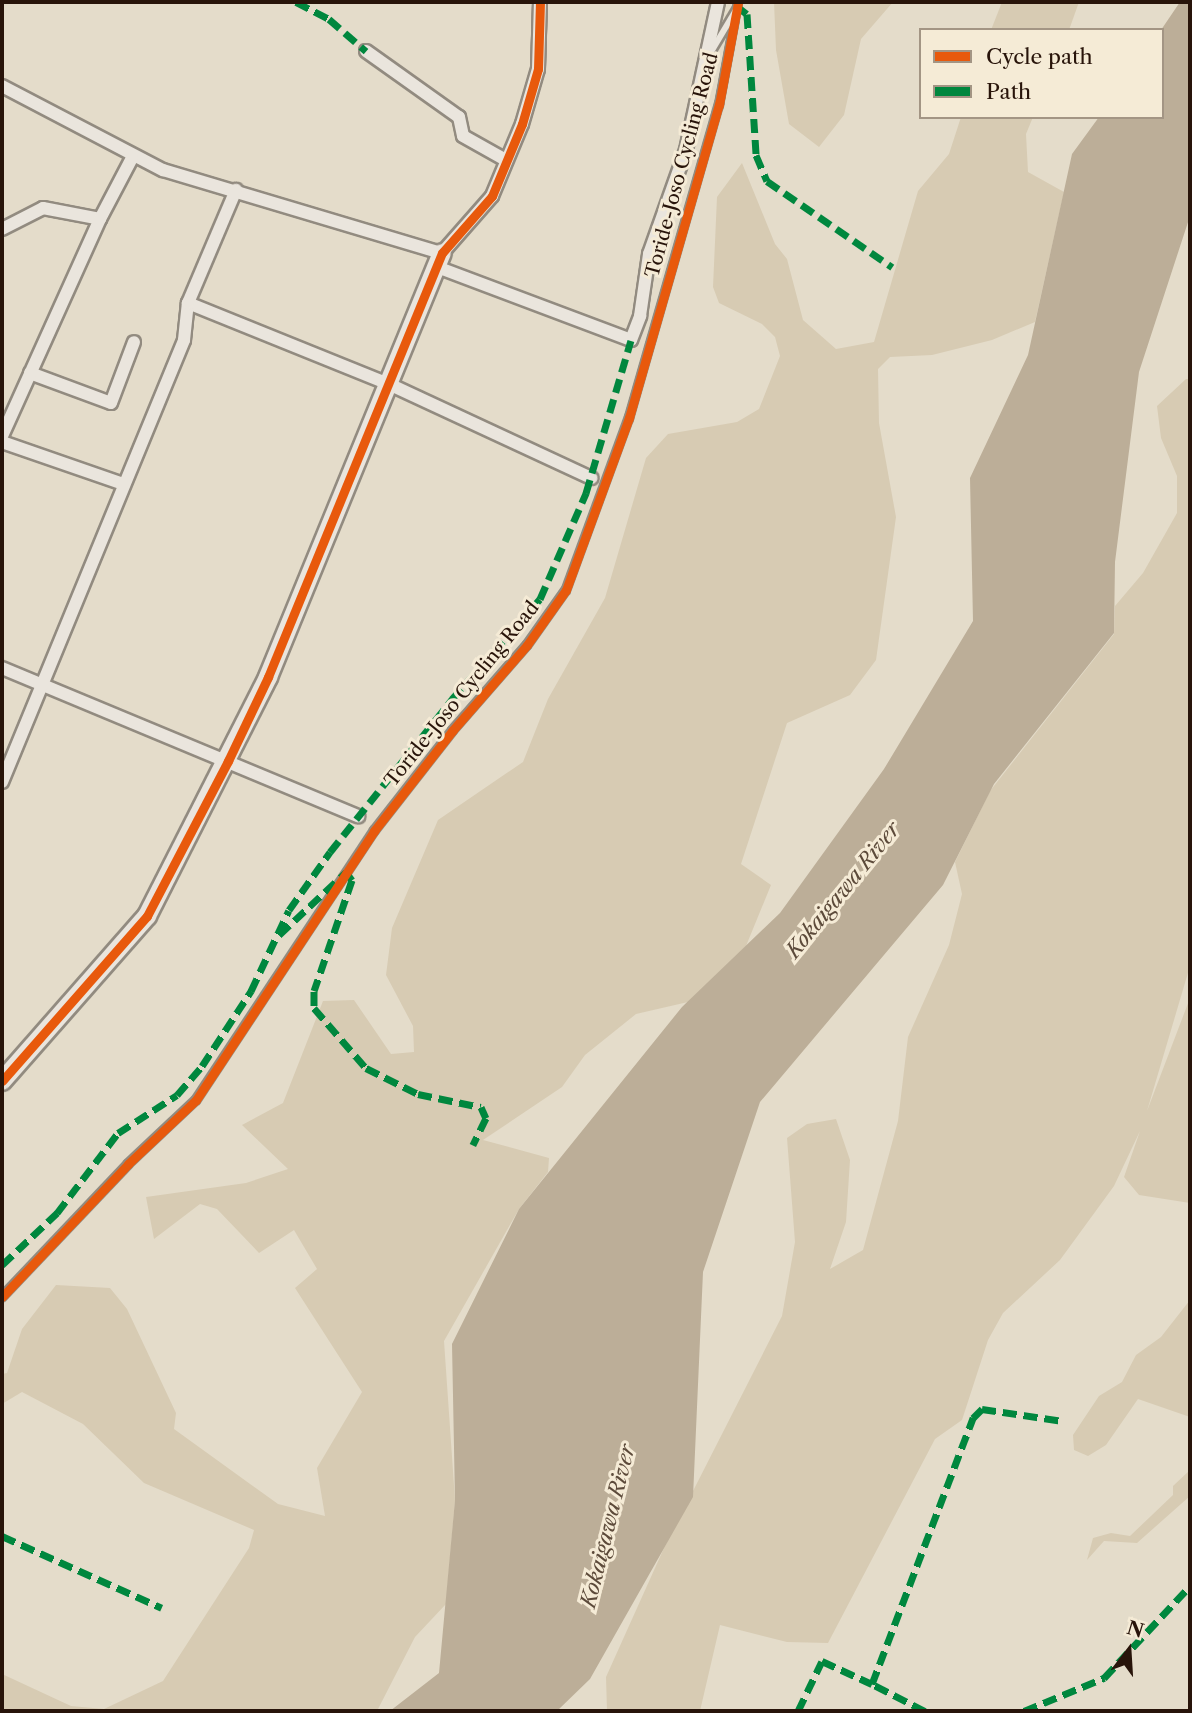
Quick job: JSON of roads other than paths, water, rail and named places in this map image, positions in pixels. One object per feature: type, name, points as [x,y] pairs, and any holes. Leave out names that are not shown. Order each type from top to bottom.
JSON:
[{"type":"street","points":[[2,1081],[148,916],[228,761],[268,677],[391,385],[439,260],[492,196],[538,69],[540,2]]},
{"type":"street","points":[[2,86],[132,158],[236,190],[439,260],[631,341],[640,316],[649,254],[687,150],[718,2]]},
{"type":"street","points":[[366,51],[458,117],[463,136],[506,160]]},
{"type":"street","points":[[2,436],[100,219],[132,158]]},
{"type":"street","points":[[2,782],[44,686],[123,484],[184,340],[188,303],[236,190]]},
{"type":"street","points":[[2,229],[43,208],[100,219]]},
{"type":"street","points":[[188,303],[391,385],[591,478]]},
{"type":"street","points":[[30,373],[111,403],[134,342]]},
{"type":"street","points":[[2,442],[123,484]]},
{"type":"street","points":[[2,668],[358,816]]},
{"type":"lane","points":[[706,59],[738,4]]},
{"type":"lane","name":"Toride-Joso Cycling Road","points":[[2,1297],[128,1164],[196,1100],[374,831],[452,731],[527,645],[566,590],[597,516],[632,405],[719,105],[738,4]]},
{"type":"water","name":"Kokaigawa River","points":[[1180,2],[1190,2],[1190,216],[1139,372],[1115,562],[1114,633],[994,784],[943,885],[760,1102],[703,1272],[693,1497],[590,1679],[557,1711],[390,1711],[439,1673],[455,1500],[452,1344],[519,1209],[682,1007],[780,913],[884,769],[973,621],[970,478],[1028,355],[1072,154],[1098,119],[1164,119],[1162,28]]}]
